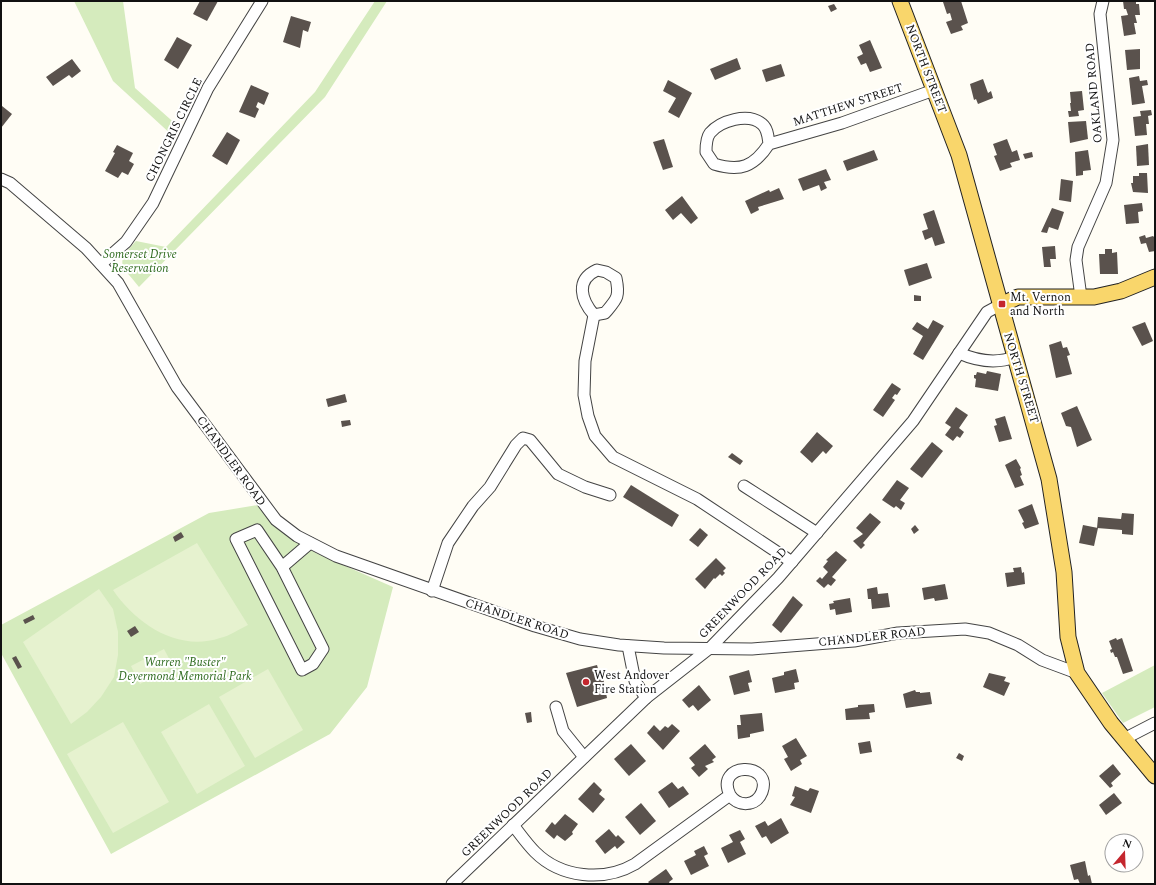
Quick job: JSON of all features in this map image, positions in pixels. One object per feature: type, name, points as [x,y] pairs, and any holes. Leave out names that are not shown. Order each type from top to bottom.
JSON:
[{"type":"main road","name":"NORTH STREET","points":[[900,1],[959,155],[1050,479],[1064,572],[1068,637],[1077,673]]},
{"type":"main road","points":[[1000,305],[1018,297],[1094,296],[1121,291],[1155,277]]},
{"type":"main road","points":[[1077,673],[1124,739],[1155,776]]},
{"type":"street","name":"CHONGRIS CIRCLE","points":[[101,264],[126,242],[153,203],[208,88],[262,1]]},
{"type":"street","name":"OAKLAND ROAD","points":[[1081,297],[1076,260],[1078,247],[1106,183],[1113,140],[1100,14],[1102,1]]},
{"type":"street","name":"MATTHEW STREET","points":[[769,144],[842,123],[934,90]]},
{"type":"street","points":[[731,119],[751,119],[761,123],[767,130],[769,144],[763,153],[753,162],[743,167],[731,169],[714,164],[706,152],[709,134],[731,119]]},
{"type":"street","name":"CHANDLER ROAD","points":[[1,179],[10,183],[74,237],[118,283],[132,305],[148,337],[177,387],[262,503],[281,526],[336,556],[432,591],[535,626],[580,639],[628,646],[752,649],[854,641],[898,633],[965,629],[989,633],[1018,645],[1042,660],[1077,673]]},
{"type":"street","name":"GREENWOOD ROAD","points":[[452,884],[646,698],[710,648],[792,562],[913,421],[987,312],[1000,305]]},
{"type":"street","points":[[594,315],[585,361],[584,395],[588,416],[595,436],[613,457],[696,498],[792,562]]},
{"type":"street","points":[[959,353],[968,357],[993,361],[1015,357]]},
{"type":"street","points":[[432,591],[448,543],[473,506],[490,487],[516,445],[523,438],[530,440],[558,474],[585,487],[610,495]]},
{"type":"street","points":[[744,486],[817,533]]},
{"type":"street","points":[[257,530],[282,567],[324,649],[313,664],[302,670],[236,539],[257,530]]},
{"type":"street","points":[[282,567],[310,543]]},
{"type":"street","points":[[628,646],[635,681],[646,698]]},
{"type":"street","points":[[556,707],[562,732],[584,757]]},
{"type":"street","points":[[1124,739],[1155,723]]},
{"type":"street","points":[[513,825],[534,851],[556,866],[581,875],[606,874],[621,871],[635,864],[730,795]]},
{"type":"green space","points":[[74,1],[123,1],[135,88],[179,127],[174,137],[113,81]]},
{"type":"green space","name":"Somerset Drive Reservation","points":[[375,1],[387,1],[325,97],[139,287],[124,269],[122,264],[129,249],[136,241],[166,247],[315,92]]},
{"type":"green space","name":"Warren \"Buster\" Deyermond Memorial Park","points":[[258,505],[316,553],[393,587],[367,687],[330,734],[111,854],[1,653],[1,625],[209,513]]},
{"type":"green space","points":[[197,543],[248,625],[220,638],[204,641],[189,641],[174,638],[159,632],[146,624],[122,602],[113,590]]},
{"type":"green space","points":[[99,589],[113,609],[118,632],[118,655],[114,677],[101,697],[87,712],[71,724],[23,642]]},
{"type":"green space","points":[[164,649],[173,666],[140,684],[131,666]]},
{"type":"green space","points":[[1155,665],[1155,707],[1123,723],[1102,693]]},
{"type":"green space","points":[[268,669],[303,730],[255,758],[219,697]]},
{"type":"green space","points":[[209,704],[245,766],[197,794],[161,732]]},
{"type":"green space","points":[[123,722],[169,802],[113,833],[67,754]]},
{"type":"building","points":[[200,1],[218,1],[207,21],[193,14]]},
{"type":"building","points":[[961,1],[968,23],[961,26],[963,30],[951,34],[946,22],[952,20],[950,13],[947,14],[943,2]]},
{"type":"building","points":[[1123,1],[1136,1],[1136,4],[1139,4],[1140,15],[1135,15],[1137,23],[1134,23],[1136,34],[1124,36],[1121,16],[1128,15],[1126,9],[1124,9]]},
{"type":"building","points":[[834,4],[837,9],[831,12],[828,6]]},
{"type":"building","points":[[291,16],[311,22],[308,32],[303,30],[300,48],[283,42]]},
{"type":"building","points":[[177,37],[192,45],[178,69],[164,60]]},
{"type":"building","points":[[870,40],[882,68],[870,72],[866,63],[861,65],[857,57],[863,54],[859,45]]},
{"type":"building","points":[[1140,49],[1140,69],[1127,70],[1125,50]]},
{"type":"building","points":[[737,58],[741,69],[715,80],[710,69]]},
{"type":"building","points":[[72,59],[81,71],[72,78],[69,75],[53,86],[46,77]]},
{"type":"building","points":[[781,64],[785,76],[766,82],[762,70]]},
{"type":"building","points":[[1139,76],[1140,81],[1147,80],[1148,85],[1142,86],[1145,103],[1132,105],[1129,78]]},
{"type":"building","points":[[983,79],[988,93],[991,91],[993,98],[978,104],[976,99],[974,100],[970,84]]},
{"type":"building","points":[[668,80],[692,93],[679,118],[668,112],[676,98],[663,91]]},
{"type":"building","points":[[251,85],[269,93],[264,105],[258,102],[256,107],[259,109],[255,118],[239,112]]},
{"type":"building","points":[[1082,91],[1084,110],[1078,111],[1079,116],[1069,117],[1068,111],[1071,111],[1070,92]]},
{"type":"building","points":[[2,106],[12,114],[1,128],[1,108]]},
{"type":"building","points":[[1151,110],[1152,115],[1148,116],[1149,124],[1146,124],[1147,135],[1135,136],[1133,117],[1141,116],[1140,111]]},
{"type":"building","points":[[1086,121],[1088,139],[1070,143],[1068,122]]},
{"type":"building","points":[[227,132],[240,140],[227,165],[212,156]]},
{"type":"building","points":[[664,139],[673,167],[663,170],[653,142]]},
{"type":"building","points":[[1007,139],[1012,152],[1017,150],[1020,160],[1010,163],[1012,167],[1000,171],[994,156],[997,155],[993,144]]},
{"type":"building","points":[[1148,144],[1149,165],[1137,166],[1136,146]]},
{"type":"building","points":[[117,145],[133,153],[129,161],[134,164],[128,175],[122,172],[118,178],[105,171],[115,153],[113,152]]},
{"type":"building","points":[[874,150],[878,160],[847,171],[843,161]]},
{"type":"building","points":[[1088,150],[1091,170],[1083,171],[1083,175],[1076,176],[1075,152]]},
{"type":"building","points":[[1032,152],[1033,157],[1025,159],[1023,154]]},
{"type":"building","points":[[826,169],[831,180],[824,182],[827,188],[821,191],[819,185],[803,191],[798,179]]},
{"type":"building","points":[[1139,173],[1147,173],[1148,193],[1133,192],[1131,183],[1133,183],[1133,176],[1139,176]]},
{"type":"building","points":[[1061,179],[1073,181],[1071,202],[1059,200]]},
{"type":"building","points":[[779,188],[784,199],[758,207],[759,210],[751,214],[745,201],[769,190],[770,192]]},
{"type":"building","points":[[682,196],[698,218],[691,224],[681,213],[673,220],[665,210]]},
{"type":"building","points":[[1142,203],[1143,211],[1138,212],[1139,223],[1126,224],[1124,205]]},
{"type":"building","points":[[1052,208],[1064,212],[1058,230],[1049,227],[1047,233],[1041,232]]},
{"type":"building","points":[[934,210],[945,243],[935,246],[932,237],[925,240],[922,231],[928,229],[923,214]]},
{"type":"building","points":[[1145,235],[1146,238],[1153,236],[1155,238],[1155,251],[1149,252],[1146,243],[1141,244],[1139,237]]},
{"type":"building","points":[[1055,246],[1056,259],[1050,259],[1051,267],[1044,267],[1042,247]]},
{"type":"building","points":[[1105,249],[1112,249],[1112,253],[1117,252],[1118,274],[1100,274],[1099,254],[1105,254]]},
{"type":"building","points":[[927,263],[932,278],[909,286],[904,270]]},
{"type":"building","points":[[914,295],[921,296],[921,301],[914,301]]},
{"type":"building","points":[[933,320],[944,326],[923,360],[913,354],[923,336],[912,329],[917,322],[928,329]]},
{"type":"building","points":[[1145,322],[1153,341],[1142,346],[1132,327]]},
{"type":"building","points":[[1061,341],[1063,348],[1067,347],[1070,355],[1067,356],[1072,374],[1056,378],[1049,345]]},
{"type":"building","points":[[987,371],[1001,374],[998,391],[975,387],[976,379],[974,378],[974,375],[976,375],[977,372],[986,374]]},
{"type":"building","points":[[892,383],[901,389],[897,395],[895,394],[892,398],[895,400],[883,417],[873,410]]},
{"type":"building","points":[[345,394],[347,402],[328,407],[326,399]]},
{"type":"building","points":[[1077,406],[1092,440],[1077,447],[1071,427],[1066,426],[1061,413]]},
{"type":"building","points":[[956,407],[968,415],[959,428],[964,432],[960,438],[957,436],[953,441],[945,435],[951,427],[945,423]]},
{"type":"building","points":[[1005,416],[1012,439],[999,442],[994,426],[997,425],[995,419]]},
{"type":"building","points":[[350,420],[351,425],[342,427],[341,421]]},
{"type":"building","points":[[817,432],[833,446],[826,454],[823,451],[812,463],[800,452]]},
{"type":"building","points":[[932,442],[943,451],[922,478],[910,469]]},
{"type":"building","points":[[732,453],[743,461],[740,465],[728,457]]},
{"type":"building","points":[[1016,459],[1021,468],[1022,475],[1020,476],[1024,485],[1015,488],[1005,465]]},
{"type":"building","points":[[897,480],[909,488],[900,500],[905,503],[901,510],[896,506],[894,508],[882,500]]},
{"type":"building","points":[[631,485],[679,515],[672,527],[623,497]]},
{"type":"building","points":[[1032,504],[1039,524],[1025,529],[1022,523],[1024,522],[1018,510]]},
{"type":"building","points":[[870,513],[881,522],[863,543],[865,545],[861,549],[853,541],[863,534],[856,528]]},
{"type":"building","points":[[1122,513],[1134,514],[1133,535],[1122,534],[1122,530],[1097,528],[1098,517],[1121,519]]},
{"type":"building","points":[[915,525],[919,530],[914,534],[911,529]]},
{"type":"building","points":[[1083,525],[1098,528],[1094,546],[1079,543]]},
{"type":"building","points":[[700,528],[708,535],[698,547],[689,540]]},
{"type":"building","points":[[181,532],[184,537],[175,542],[173,537]]},
{"type":"building","points":[[836,551],[847,560],[832,577],[836,580],[831,586],[828,584],[824,588],[816,581],[820,577],[822,579],[828,572],[823,567],[828,561],[826,560]]},
{"type":"building","points":[[716,558],[726,568],[723,571],[725,573],[722,576],[720,574],[715,579],[714,578],[705,589],[695,579]]},
{"type":"building","points":[[1021,567],[1022,573],[1024,572],[1025,584],[1007,587],[1005,573],[1014,572],[1013,568]]},
{"type":"building","points":[[945,584],[948,599],[935,601],[934,598],[924,600],[922,588]]},
{"type":"building","points":[[877,587],[878,594],[888,593],[890,607],[872,609],[871,599],[868,599],[867,589]]},
{"type":"building","points":[[793,596],[803,605],[781,633],[772,625]]},
{"type":"building","points":[[850,598],[852,612],[836,615],[835,609],[830,610],[829,604],[834,603],[833,601]]},
{"type":"building","points":[[33,615],[35,619],[25,624],[23,620]]},
{"type":"building","points":[[135,626],[139,632],[131,637],[127,631]]},
{"type":"building","points":[[1116,638],[1117,640],[1122,638],[1133,671],[1123,674],[1117,657],[1115,657],[1113,652],[1111,653],[1110,650],[1112,649],[1109,641]]},
{"type":"building","points":[[16,656],[22,667],[18,669],[12,658]]},
{"type":"building","name":"West Andover Fire Station","points":[[597,665],[599,672],[602,672],[607,698],[577,707],[566,673]]},
{"type":"building","points":[[796,669],[799,682],[794,683],[795,689],[775,693],[772,678],[784,675],[784,672]]},
{"type":"building","points":[[749,670],[752,682],[748,683],[750,691],[734,695],[729,676]]},
{"type":"building","points":[[989,673],[1006,677],[1004,681],[1010,683],[1004,696],[983,687]]},
{"type":"building","points":[[699,685],[711,700],[698,711],[693,705],[689,708],[682,700]]},
{"type":"building","points":[[915,690],[916,692],[920,693],[930,692],[932,704],[906,708],[903,694]]},
{"type":"building","points":[[874,704],[875,712],[869,713],[870,719],[846,720],[845,709],[858,707],[858,705]]},
{"type":"building","points":[[531,712],[532,722],[527,723],[525,713]]},
{"type":"building","points":[[762,713],[764,731],[750,734],[750,737],[738,739],[737,725],[741,725],[740,715]]},
{"type":"building","points":[[672,724],[680,731],[663,750],[647,733],[654,725],[660,731],[665,726],[668,728]]},
{"type":"building","points":[[796,738],[807,756],[800,760],[802,764],[791,771],[784,759],[788,757],[782,746]]},
{"type":"building","points":[[870,741],[872,752],[860,754],[858,743]]},
{"type":"building","points":[[631,744],[646,761],[629,776],[614,759]]},
{"type":"building","points":[[705,744],[716,757],[712,760],[714,762],[705,766],[708,769],[699,777],[691,768],[695,765],[689,758]]},
{"type":"building","points":[[959,753],[964,756],[962,761],[956,758]]},
{"type":"building","points":[[1113,764],[1121,774],[1111,783],[1113,786],[1110,788],[1099,776]]},
{"type":"building","points":[[594,782],[602,790],[599,794],[605,799],[593,813],[578,799]]},
{"type":"building","points":[[672,782],[678,789],[683,786],[689,794],[669,808],[658,792]]},
{"type":"building","points":[[795,786],[808,791],[810,788],[819,791],[811,813],[790,805],[795,797],[792,796]]},
{"type":"building","points":[[1114,793],[1122,803],[1106,815],[1099,805]]},
{"type":"building","points":[[641,803],[656,821],[640,835],[625,817]]},
{"type":"building","points":[[565,814],[578,824],[572,832],[573,834],[565,841],[557,835],[554,839],[545,831],[552,822],[555,825]]},
{"type":"building","points":[[781,818],[789,833],[771,844],[766,836],[762,838],[755,826],[765,821],[768,826]]},
{"type":"building","points":[[609,829],[616,837],[618,835],[625,842],[617,849],[615,846],[605,854],[595,841]]},
{"type":"building","points":[[740,830],[745,839],[740,842],[746,854],[728,863],[721,848],[733,842],[729,835]]},
{"type":"building","points":[[704,846],[708,854],[704,856],[709,866],[691,875],[684,861],[696,855],[694,851]]},
{"type":"building","points":[[1085,861],[1088,876],[1090,875],[1092,884],[1080,884],[1078,879],[1074,880],[1070,865]]},
{"type":"building","points":[[666,869],[673,879],[669,882],[670,884],[650,884],[648,882]]},
{"type":"place","name":"Mt. Vernon and North","points":[[1002,304]]},
{"type":"place","name":"West Andover Fire Station","points":[[586,682]]}]
